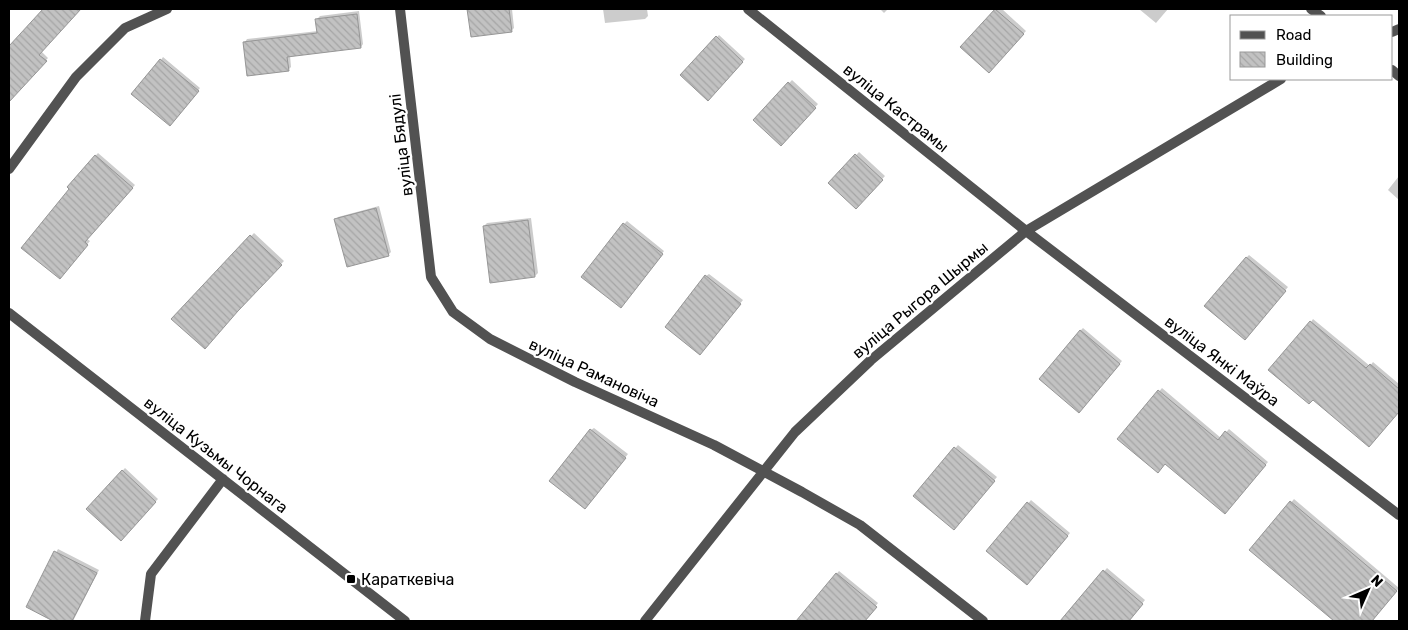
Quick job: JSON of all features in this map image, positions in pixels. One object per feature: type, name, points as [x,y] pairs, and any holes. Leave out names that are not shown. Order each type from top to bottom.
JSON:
[{"type":"street","points":[[9,170],[76,76],[125,28],[167,9]]},
{"type":"street","name":"вуліца Бядулі","points":[[400,9],[431,278]]},
{"type":"street","name":"вуліца Кастрамы","points":[[748,9],[1026,231]]},
{"type":"street","name":"вуліца Рыгора Шырмы","points":[[645,621],[795,432],[872,360],[1026,231],[1280,80]]},
{"type":"street","name":"вуліца Янкі Маўра","points":[[1026,231],[1399,515]]},
{"type":"street","name":"вуліца Рамановіча","points":[[431,278],[453,312],[490,339],[575,382],[714,445],[764,471],[860,526],[984,621]]},
{"type":"street","name":"вуліца Кузьмы Чорнага","points":[[9,312],[405,621]]},
{"type":"street","points":[[145,621],[151,574],[223,479]]},
{"type":"building","points":[[43,9],[81,9],[39,55],[47,61],[9,102],[9,46]]},
{"type":"building","points":[[467,9],[509,9],[512,32],[471,37]]},
{"type":"building","points":[[995,9],[1024,34],[989,73],[960,47]]},
{"type":"building","points":[[357,14],[361,48],[287,57],[289,71],[247,76],[243,42],[317,33],[315,19]]},
{"type":"building","points":[[716,36],[743,62],[708,101],[680,75]]},
{"type":"building","points":[[160,59],[199,91],[170,126],[131,94]]},
{"type":"building","points":[[788,82],[816,108],[781,146],[753,120]]},
{"type":"building","points":[[855,154],[883,180],[856,209],[828,183]]},
{"type":"building","points":[[95,155],[133,188],[85,242],[88,245],[60,279],[21,248],[69,189],[67,187]]},
{"type":"building","points":[[376,208],[389,256],[347,267],[334,219]]},
{"type":"building","points":[[528,220],[535,277],[490,283],[483,226]]},
{"type":"building","points":[[623,223],[663,254],[621,308],[581,277]]},
{"type":"building","points":[[250,235],[282,265],[205,349],[171,319]]},
{"type":"building","points":[[1246,257],[1286,291],[1245,340],[1204,306]]},
{"type":"building","points":[[705,275],[741,304],[700,355],[665,327]]},
{"type":"building","points":[[1310,321],[1366,368],[1370,364],[1399,389],[1399,412],[1369,447],[1313,400],[1309,404],[1268,370]]},
{"type":"building","points":[[1080,330],[1120,364],[1079,413],[1039,379]]},
{"type":"building","points":[[1158,390],[1218,440],[1225,431],[1266,465],[1225,514],[1165,464],[1158,473],[1117,439]]},
{"type":"building","points":[[590,429],[626,458],[585,509],[549,481]]},
{"type":"building","points":[[954,447],[995,481],[954,530],[913,496]]},
{"type":"building","points":[[122,470],[156,502],[121,541],[86,509]]},
{"type":"building","points":[[1290,501],[1397,591],[1372,621],[1334,621],[1249,550]]},
{"type":"building","points":[[1027,502],[1068,536],[1027,585],[986,551]]},
{"type":"building","points":[[54,551],[97,573],[72,621],[53,621],[26,607]]},
{"type":"building","points":[[1103,570],[1143,604],[1129,621],[1060,621]]},
{"type":"building","points":[[836,573],[877,607],[865,621],[796,621]]},
{"type":"place","name":"Караткевіча","points":[[351,579]]}]
